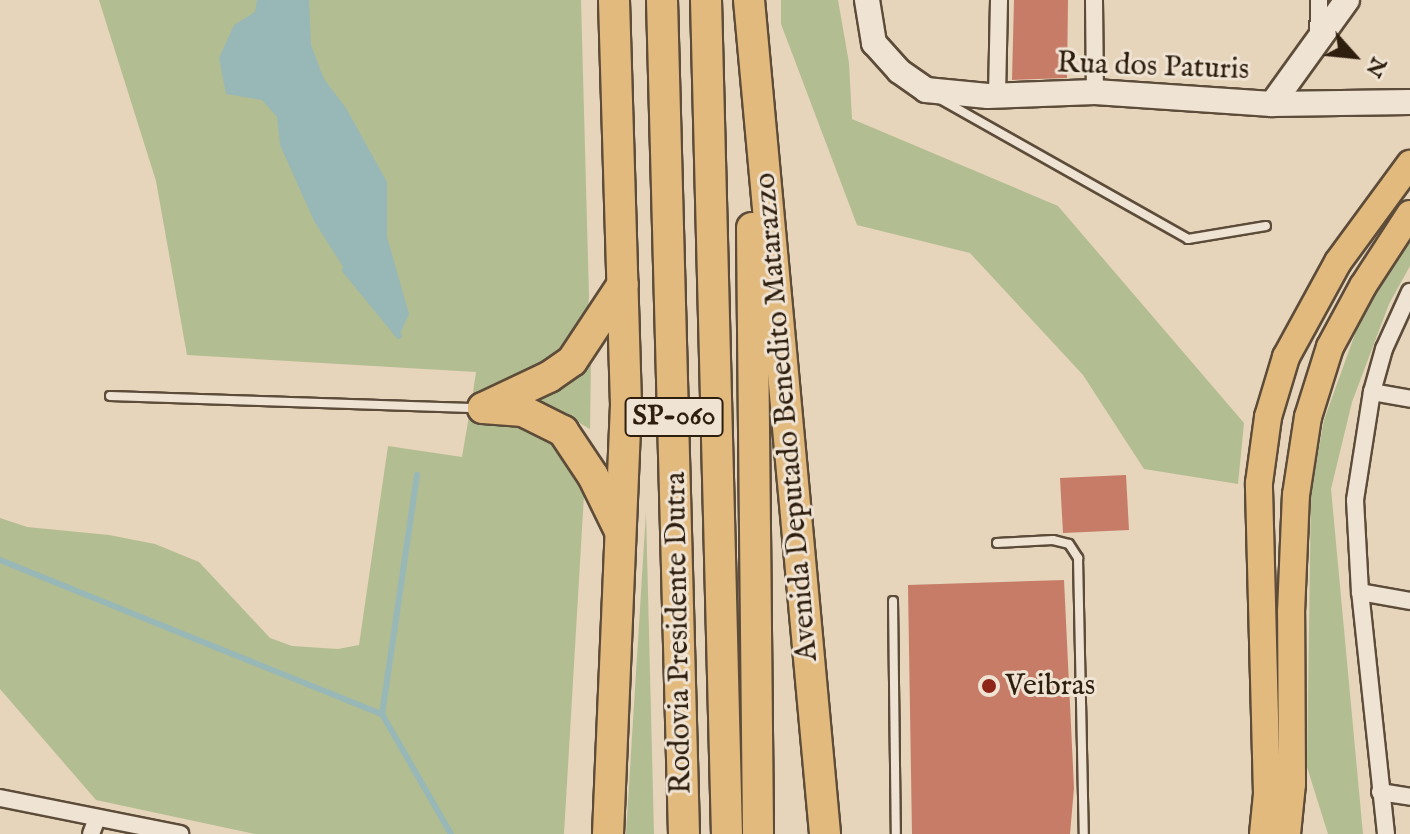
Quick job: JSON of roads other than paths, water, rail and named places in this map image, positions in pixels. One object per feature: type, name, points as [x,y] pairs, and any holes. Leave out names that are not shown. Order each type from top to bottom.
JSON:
[{"type":"highway","points":[[608,834],[626,405],[614,0]]},
{"type":"highway","name":"Rodovia Presidente Dutra","points":[[662,0],[684,834]]},
{"type":"highway","name":"Rodovia Presidente Dutra","points":[[706,0],[727,834]]},
{"type":"highway","points":[[748,0],[758,834]]},
{"type":"highway","name":"Avenida Deputado Benedito Matarazzo","points":[[748,0],[825,834]]},
{"type":"highway","points":[[470,408],[549,377],[572,361],[623,284]]},
{"type":"highway","points":[[470,408],[523,411],[563,431],[593,476],[622,535]]},
{"type":"main road","points":[[867,0],[874,43],[899,71],[926,90]]},
{"type":"main road","points":[[1272,104],[1347,0]]},
{"type":"main road","name":"Rua dos Paturis","points":[[926,90],[997,96],[1095,92],[1272,104],[1410,102]]},
{"type":"main road","points":[[1263,834],[1267,794],[1259,483],[1268,417],[1286,357],[1338,262],[1410,164]]},
{"type":"main road","points":[[1287,834],[1292,784],[1291,613],[1296,495],[1308,417],[1330,347],[1363,286],[1410,214]]},
{"type":"street","points":[[997,96],[999,0]]},
{"type":"street","points":[[1094,0],[1095,92]]},
{"type":"street","points":[[1318,37],[1319,0]]},
{"type":"street","points":[[1386,834],[1360,592],[1355,500],[1372,392],[1384,349],[1410,292]]},
{"type":"street","points":[[1372,392],[1410,399]]},
{"type":"street","points":[[1360,592],[1410,601]]},
{"type":"street","points":[[1380,792],[1410,797]]},
{"type":"street","points":[[0,798],[94,826],[180,834]]},
{"type":"lane","points":[[926,90],[1188,239],[1266,226]]},
{"type":"lane","points":[[110,396],[470,408]]},
{"type":"lane","points":[[997,543],[1053,540],[1069,544],[1078,558],[1084,834]]},
{"type":"lane","points":[[893,601],[896,834]]},
{"type":"water","points":[[257,0],[309,0],[311,45],[324,79],[346,108],[387,182],[387,237],[409,314],[399,336],[345,270],[314,221],[280,145],[277,117],[262,100],[226,94],[219,58],[234,25],[255,12]]},
{"type":"waterway","points":[[345,270],[399,336]]},
{"type":"waterway","points":[[417,475],[382,714],[451,834]]},
{"type":"waterway","points":[[0,560],[382,714]]},
{"type":"place","name":"Veibras","points":[[989,686]]}]
